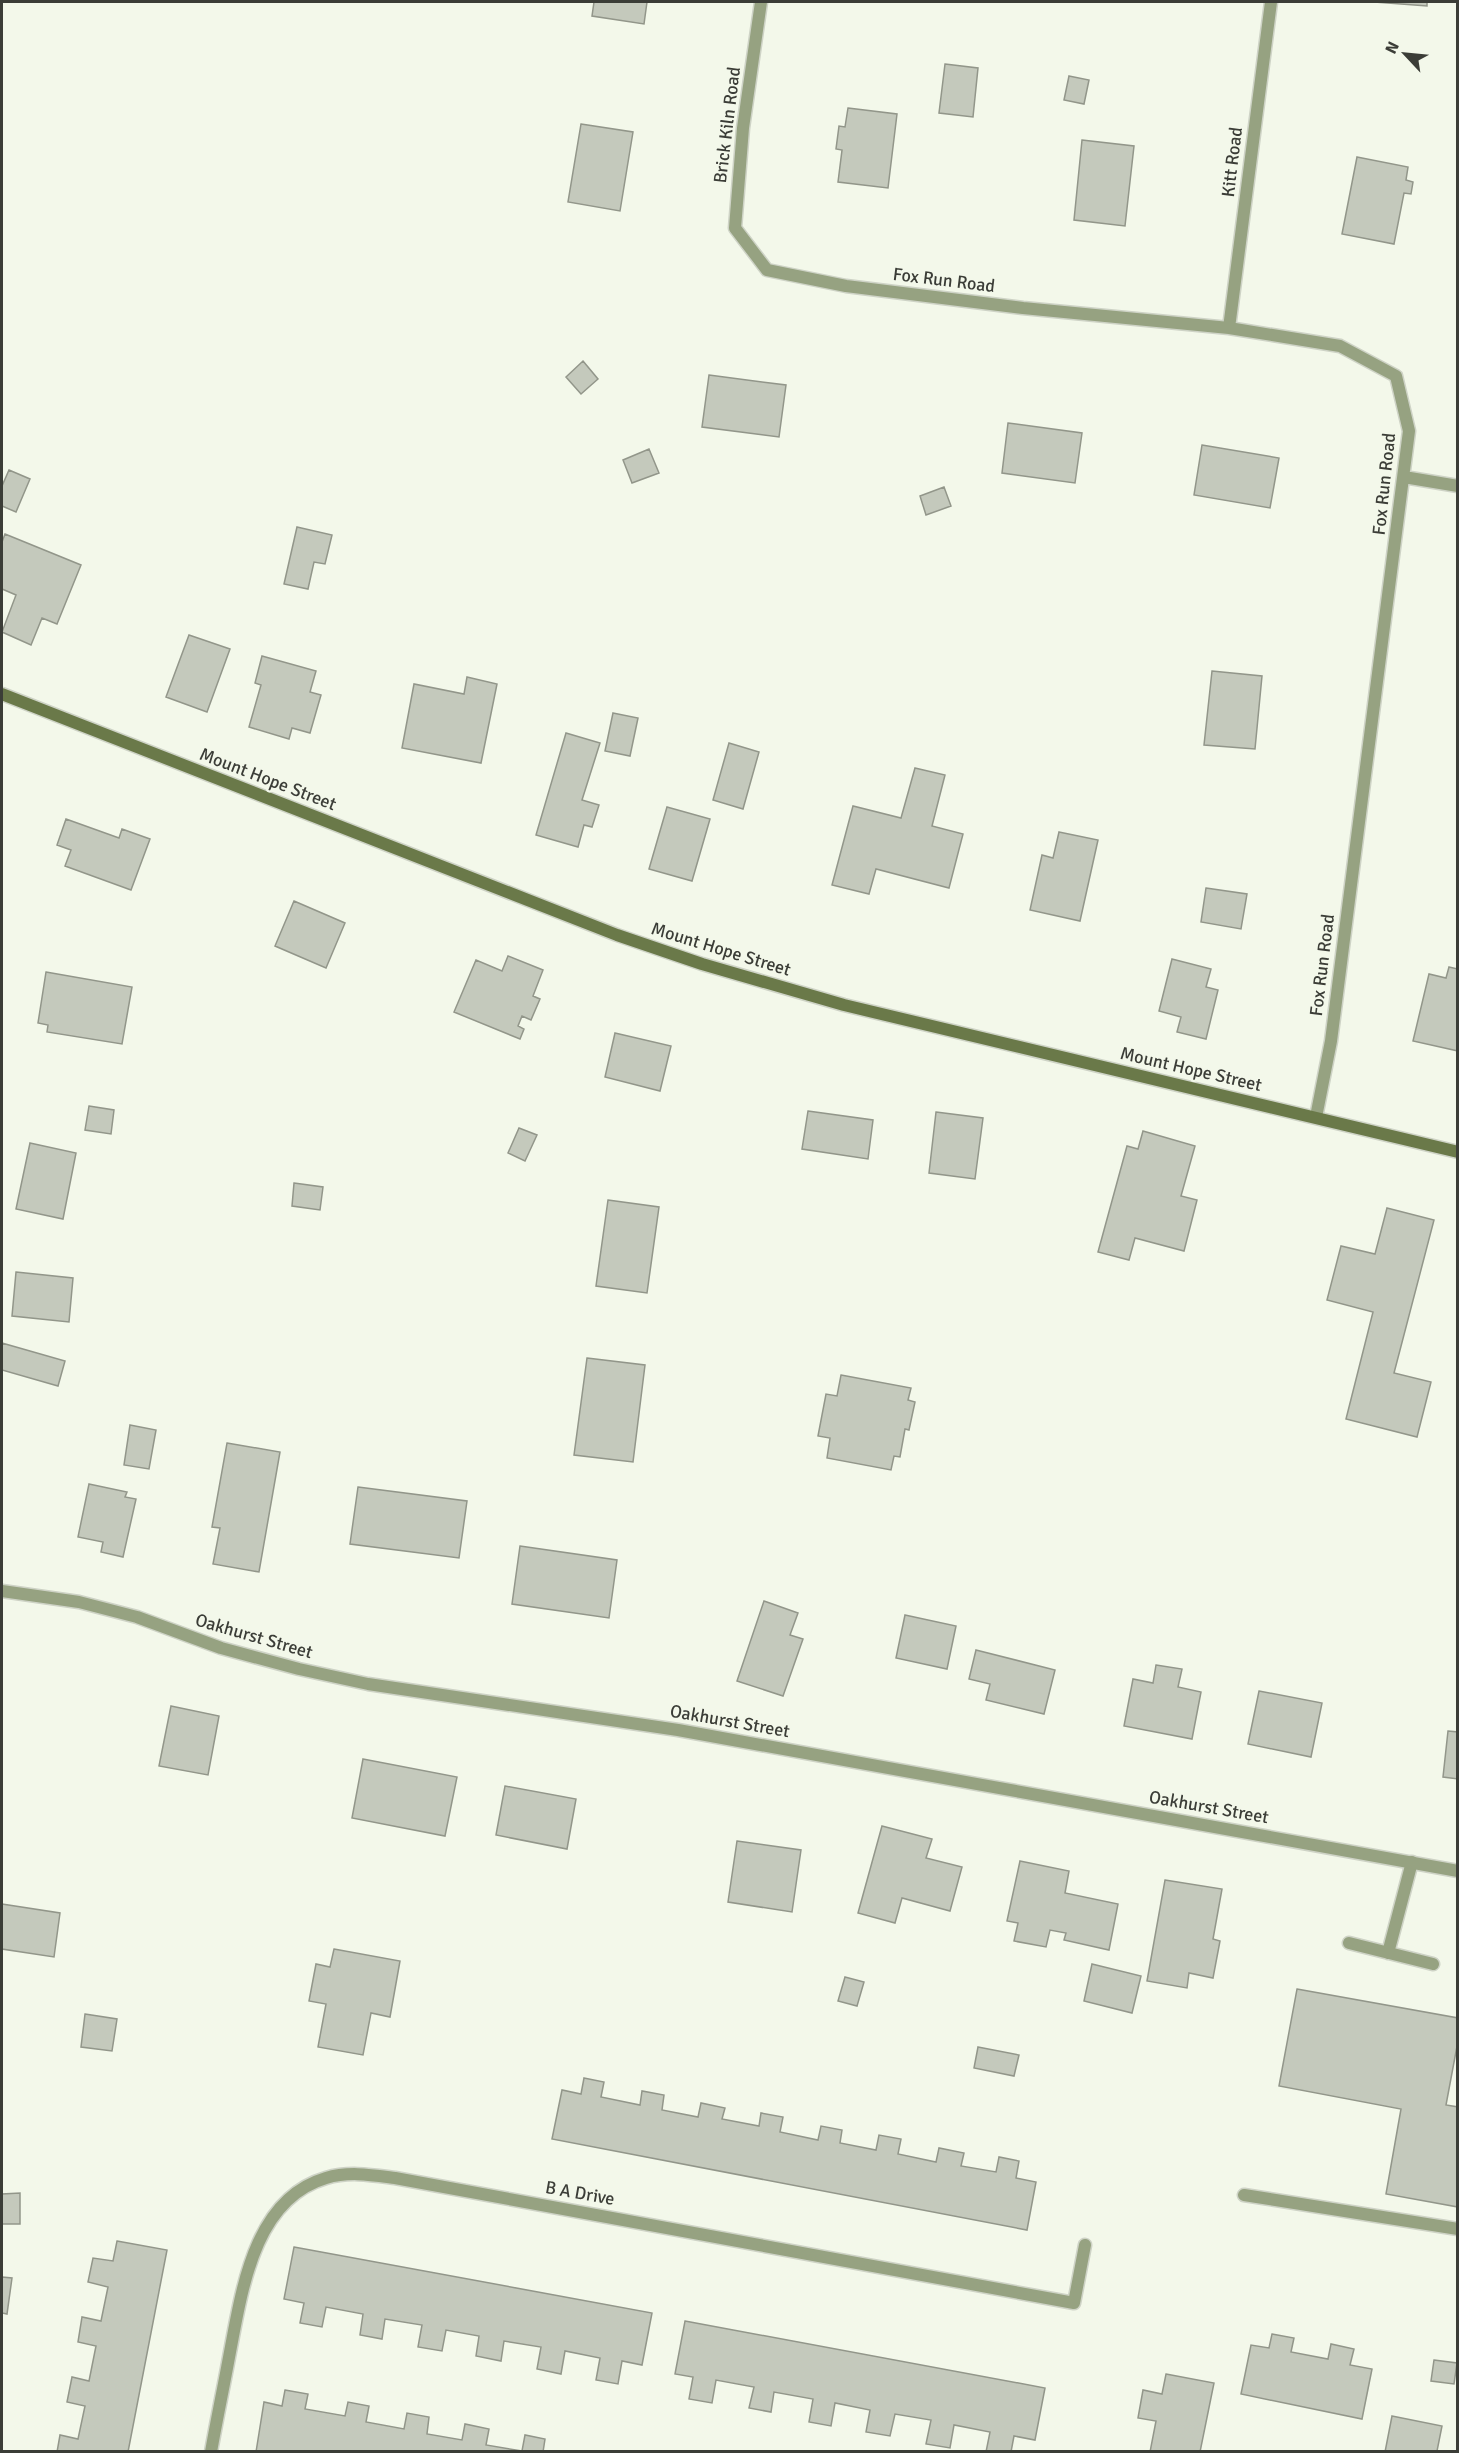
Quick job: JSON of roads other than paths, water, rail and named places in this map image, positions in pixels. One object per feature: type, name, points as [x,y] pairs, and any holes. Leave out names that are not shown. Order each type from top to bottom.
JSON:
[{"type":"street","name":"Brick Kiln Road","points":[[749,247],[735,228],[743,128],[761,2]]},
{"type":"street","name":"Kitt Road","points":[[1229,328],[1271,2]]},
{"type":"street","name":"Fox Run Road","points":[[749,247],[767,270],[846,286],[1023,308],[1229,328],[1340,346],[1396,376],[1409,431],[1331,1041],[1316,1118]]},
{"type":"street","points":[[1404,477],[1458,486]]},
{"type":"street","name":"Mount Hope Street","points":[[2,694],[617,935],[702,964],[844,1005],[1458,1152]]},
{"type":"street","name":"Oakhurst Street","points":[[2,1591],[79,1602],[137,1617],[221,1648],[299,1669],[368,1684],[678,1730],[1458,1871]]},
{"type":"street","points":[[1388,1953],[1412,1862]]},
{"type":"street","points":[[1349,1943],[1433,1964]]},
{"type":"street","name":"B A Drive","points":[[211,2451],[242,2286],[255,2247],[276,2211],[297,2192],[325,2178],[355,2173],[394,2178],[1074,2303],[1085,2245]]},
{"type":"street","points":[[1244,2195],[1458,2229]]}]
